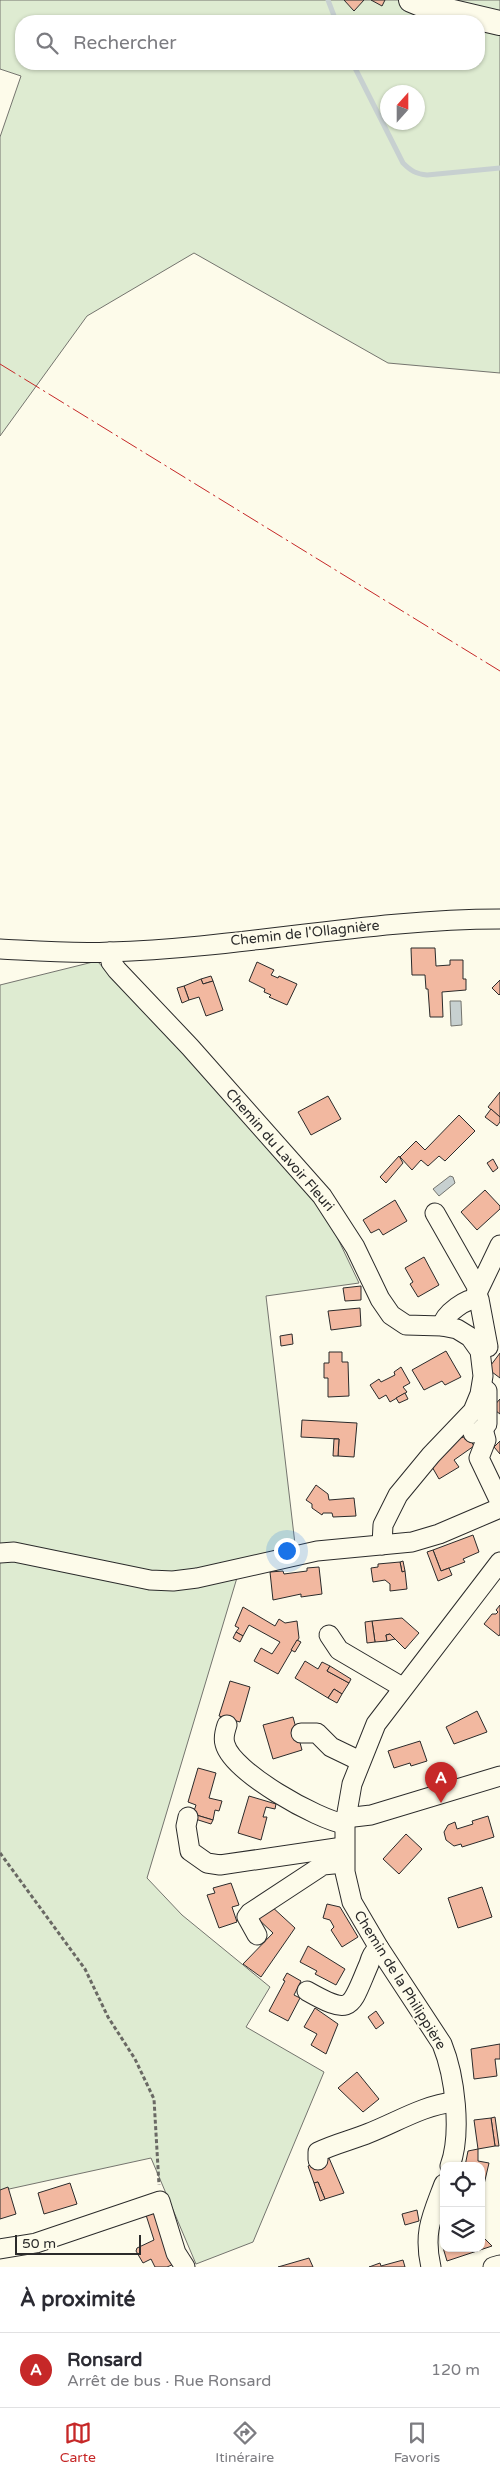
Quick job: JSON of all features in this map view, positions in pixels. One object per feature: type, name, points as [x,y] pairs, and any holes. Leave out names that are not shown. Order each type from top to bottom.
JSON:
[{"type":"main road","points":[[411,0],[431,8],[463,15]]},
{"type":"main road","points":[[485,20],[500,23]]},
{"type":"street","name":"Chemin de l'Ollagnière","points":[[0,949],[47,952],[110,952],[385,924],[500,919]]},
{"type":"street","name":"Chemin du Lavoir Fleuri","points":[[110,952],[111,962],[116,970],[190,1047],[322,1196],[340,1221],[380,1299],[391,1315],[406,1325],[442,1326],[457,1329],[489,1347]]},
{"type":"street","points":[[382,1545],[383,1525],[398,1495],[431,1455],[456,1431],[473,1411],[481,1387],[483,1362],[489,1347],[481,1303],[435,1212]]},
{"type":"street","points":[[442,1326],[448,1314],[477,1294],[500,1244]]},
{"type":"street","points":[[481,1387],[488,1391],[488,1417],[483,1429],[486,1440],[479,1458],[500,1502]]},
{"type":"street","points":[[456,1431],[461,1434],[483,1429]]},
{"type":"street","points":[[0,1553],[14,1552],[150,1580],[173,1581],[197,1578],[316,1550],[412,1542],[439,1534],[500,1508]]},
{"type":"street","name":"Chemin de la Philippière","points":[[451,2162],[456,2144],[454,2102],[449,2061],[442,2044],[379,1948],[352,1902],[344,1837],[352,1784],[376,1724],[500,1562]]},
{"type":"street","points":[[329,1634],[339,1650],[402,1688]]},
{"type":"street","points":[[227,1725],[225,1744],[241,1768],[251,1777],[328,1820],[344,1837]]},
{"type":"street","points":[[301,1733],[317,1733],[331,1747],[360,1761]]},
{"type":"street","points":[[257,1935],[246,1917],[323,1865],[344,1837],[371,1815],[500,1776]]},
{"type":"street","points":[[251,1792],[277,1800],[344,1837]]},
{"type":"street","points":[[188,1817],[186,1826],[190,1851],[214,1865],[344,1837]]},
{"type":"street","points":[[307,1991],[337,2007],[348,2004],[355,1997],[373,1954],[379,1948]]},
{"type":"street","points":[[318,2160],[318,2152],[328,2147],[381,2129],[431,2106],[454,2102]]},
{"type":"street","points":[[431,2267],[427,2248],[427,2234],[440,2196]]},
{"type":"street","points":[[0,2249],[36,2243],[160,2201],[176,2253],[185,2267]]},
{"type":"street","points":[[493,2267],[500,2265]]},
{"type":"path","points":[[0,1853],[85,1969],[108,2017],[139,2067],[154,2099],[160,2201]]},
{"type":"green space","points":[[0,0],[500,0],[500,373],[388,363],[194,253],[87,316],[0,436],[0,137],[21,76],[0,69]]},
{"type":"green space","points":[[97,961],[319,1199],[359,1283],[266,1296],[295,1544],[242,1561],[147,1878],[182,1915],[270,1987],[246,2027],[324,2072],[253,2242],[196,2264],[151,2158],[0,2191],[0,985]]},
{"type":"shaded area","points":[[450,1001],[461,1001],[462,1025],[451,1026]]},
{"type":"shaded area","points":[[450,1176],[453,1177],[455,1183],[439,1196],[433,1189]]},
{"type":"building","points":[[344,0],[364,0],[354,11]]},
{"type":"building","points":[[371,0],[385,0],[382,6]]},
{"type":"building","points":[[411,948],[435,948],[436,966],[450,965],[450,960],[463,960],[463,979],[466,979],[466,990],[442,992],[443,1017],[430,1017],[425,975],[412,975]]},
{"type":"building","points":[[257,962],[274,970],[271,975],[278,978],[279,976],[297,984],[287,1005],[269,997],[271,995],[264,992],[265,989],[249,981]]},
{"type":"building","points":[[211,976],[213,981],[203,984],[201,979]]},
{"type":"building","points":[[201,979],[203,984],[213,981],[223,1010],[206,1016],[199,997],[189,1000],[184,986]]},
{"type":"building","points":[[500,980],[500,994],[499,995],[492,988]]},
{"type":"building","points":[[184,986],[189,1000],[182,1003],[177,988]]},
{"type":"building","points":[[500,1092],[500,1117],[488,1107]]},
{"type":"building","points":[[328,1096],[341,1119],[311,1135],[298,1112]]},
{"type":"building","points":[[491,1109],[500,1117],[500,1122],[497,1126],[485,1117]]},
{"type":"building","points":[[459,1115],[475,1131],[445,1161],[439,1156],[428,1166],[421,1160],[412,1170],[400,1157],[416,1141],[425,1150]]},
{"type":"building","points":[[399,1156],[403,1163],[386,1183],[380,1177]]},
{"type":"building","points":[[493,1159],[498,1168],[493,1172],[487,1163]]},
{"type":"building","points":[[485,1190],[500,1206],[500,1209],[477,1230],[461,1212]]},
{"type":"building","points":[[395,1200],[407,1221],[383,1235],[379,1229],[371,1233],[363,1220]]},
{"type":"building","points":[[424,1257],[439,1285],[418,1297],[410,1284],[413,1282],[405,1268]]},
{"type":"building","points":[[361,1286],[361,1300],[345,1301],[343,1288]]},
{"type":"building","points":[[360,1308],[361,1326],[331,1330],[328,1311]]},
{"type":"building","points":[[292,1334],[293,1344],[281,1346],[280,1336]]},
{"type":"building","points":[[446,1351],[461,1377],[445,1385],[442,1381],[424,1390],[412,1370]]},
{"type":"building","points":[[329,1352],[342,1352],[342,1362],[348,1362],[349,1396],[328,1397],[328,1378],[324,1378],[324,1363],[329,1363]]},
{"type":"building","points":[[500,1353],[500,1378],[488,1369]]},
{"type":"building","points":[[401,1367],[410,1383],[403,1387],[407,1392],[390,1402],[386,1395],[379,1399],[370,1385],[379,1379],[381,1382],[395,1375],[394,1372]]},
{"type":"building","points":[[405,1393],[408,1399],[399,1403],[396,1398]]},
{"type":"building","points":[[500,1399],[500,1414],[492,1408]]},
{"type":"building","points":[[302,1420],[357,1423],[354,1457],[338,1456],[339,1439],[301,1437]]},
{"type":"building","points":[[468,1436],[474,1446],[454,1460],[459,1467],[439,1479],[431,1465],[456,1439]]},
{"type":"building","points":[[334,1439],[339,1439],[338,1456],[333,1456]]},
{"type":"building","points":[[500,1441],[500,1454],[494,1447]]},
{"type":"building","points":[[316,1485],[328,1494],[329,1500],[354,1498],[356,1516],[333,1517],[332,1513],[323,1513],[322,1515],[312,1508],[312,1504],[306,1500]]},
{"type":"building","points":[[473,1535],[479,1552],[463,1559],[465,1562],[441,1571],[433,1550]]},
{"type":"building","points":[[433,1550],[441,1571],[449,1568],[452,1575],[438,1581],[427,1552]]},
{"type":"building","points":[[403,1561],[405,1571],[402,1572],[400,1562]]},
{"type":"building","points":[[400,1562],[402,1572],[405,1571],[407,1589],[390,1591],[390,1584],[385,1580],[373,1582],[371,1568],[378,1567],[378,1564]]},
{"type":"building","points":[[319,1567],[322,1594],[301,1597],[301,1594],[273,1600],[270,1572],[283,1571],[284,1574],[307,1571],[307,1568]]},
{"type":"building","points":[[500,1605],[499,1636],[484,1624],[492,1614],[498,1612],[496,1610]]},
{"type":"building","points":[[243,1607],[275,1626],[279,1619],[285,1623],[297,1621],[299,1638],[278,1674],[254,1661],[261,1648],[272,1654],[280,1642],[249,1625],[243,1636],[236,1632],[239,1628],[235,1626]]},
{"type":"building","points":[[402,1618],[419,1633],[405,1649],[390,1634],[386,1635],[387,1641],[375,1642],[372,1621]]},
{"type":"building","points":[[372,1621],[375,1642],[367,1643],[365,1622]]},
{"type":"building","points":[[236,1632],[243,1636],[240,1642],[233,1638]]},
{"type":"building","points":[[390,1634],[395,1639],[387,1641],[386,1635]]},
{"type":"building","points":[[297,1640],[301,1642],[295,1652],[291,1650]]},
{"type":"building","points":[[305,1661],[318,1669],[322,1662],[330,1666],[327,1671],[349,1683],[342,1694],[334,1689],[328,1698],[295,1678]]},
{"type":"building","points":[[330,1666],[351,1679],[349,1683],[327,1671]]},
{"type":"building","points":[[230,1681],[250,1687],[240,1722],[219,1716]]},
{"type":"building","points":[[334,1689],[342,1694],[337,1703],[328,1698]]},
{"type":"building","points":[[477,1711],[487,1732],[454,1744],[446,1727]]},
{"type":"building","points":[[293,1717],[302,1750],[273,1759],[263,1725]]},
{"type":"building","points":[[420,1741],[427,1761],[411,1766],[410,1763],[394,1768],[388,1751]]},
{"type":"building","points":[[198,1768],[216,1773],[209,1798],[222,1801],[219,1811],[215,1810],[213,1820],[193,1814],[196,1805],[188,1802]]},
{"type":"building","points":[[249,1796],[276,1804],[275,1809],[266,1807],[263,1817],[267,1817],[261,1840],[238,1833]]},
{"type":"building","points":[[193,1814],[213,1820],[211,1824],[192,1818]]},
{"type":"building","points":[[488,1816],[494,1837],[462,1847],[461,1844],[454,1846],[446,1840],[444,1832],[448,1825],[455,1822],[457,1829],[473,1824],[472,1821]]},
{"type":"building","points":[[406,1834],[422,1849],[399,1874],[383,1859]]},
{"type":"building","points":[[231,1883],[239,1905],[232,1907],[237,1922],[219,1928],[207,1895],[215,1893],[213,1888]]},
{"type":"building","points":[[482,1887],[492,1917],[458,1928],[448,1898]]},
{"type":"building","points":[[327,1904],[340,1907],[358,1937],[342,1947],[331,1930],[334,1927],[330,1920],[323,1918]]},
{"type":"building","points":[[270,1905],[295,1928],[261,1977],[243,1964],[273,1933],[256,1917]]},
{"type":"building","points":[[308,1946],[345,1969],[336,1985],[315,1974],[317,1971],[300,1962]]},
{"type":"building","points":[[287,1973],[301,1981],[294,1995],[300,1998],[288,2021],[269,2011],[285,1981],[283,1980]]},
{"type":"building","points":[[315,2008],[338,2024],[326,2054],[311,2045],[317,2034],[304,2027]]},
{"type":"building","points":[[376,2011],[384,2023],[376,2029],[368,2017]]},
{"type":"building","points":[[500,2044],[500,2059],[495,2059],[497,2076],[474,2079],[471,2049]]},
{"type":"building","points":[[357,2072],[379,2099],[363,2112],[338,2088]]},
{"type":"building","points":[[495,2117],[499,2146],[495,2146],[491,2118]]},
{"type":"building","points":[[491,2118],[495,2146],[478,2149],[474,2120]]},
{"type":"building","points":[[478,2149],[478,2161],[484,2162],[466,2162],[468,2151]]},
{"type":"building","points":[[329,2158],[344,2193],[325,2199],[318,2182],[314,2183],[308,2166]]},
{"type":"building","points":[[485,2162],[489,2163],[485,2180]]},
{"type":"building","points":[[318,2182],[325,2199],[320,2201],[314,2183]]},
{"type":"building","points":[[70,2183],[77,2204],[44,2214],[38,2193]]},
{"type":"building","points":[[8,2187],[16,2214],[0,2219],[0,2190]]},
{"type":"building","points":[[417,2210],[419,2221],[405,2225],[402,2214]]},
{"type":"building","points":[[158,2211],[176,2263],[167,2267],[155,2267],[151,2259],[143,2263],[136,2251],[137,2248],[154,2240],[146,2215]]},
{"type":"building","points":[[485,2239],[492,2246],[485,2248]]},
{"type":"building","points":[[444,2252],[474,2252],[447,2261]]},
{"type":"building","points":[[309,2258],[313,2267],[278,2267]]},
{"type":"building","points":[[403,2260],[405,2267],[369,2267],[380,2263],[381,2266]]},
{"type":"waterway","points":[[328,0],[334,15]]},
{"type":"waterway","points":[[356,70],[403,163],[411,170],[427,175],[500,168]]},
{"type":"power","points":[[0,364],[500,671]]},
{"type":"place","name":"Ronsard","points":[[441,1803]]}]
